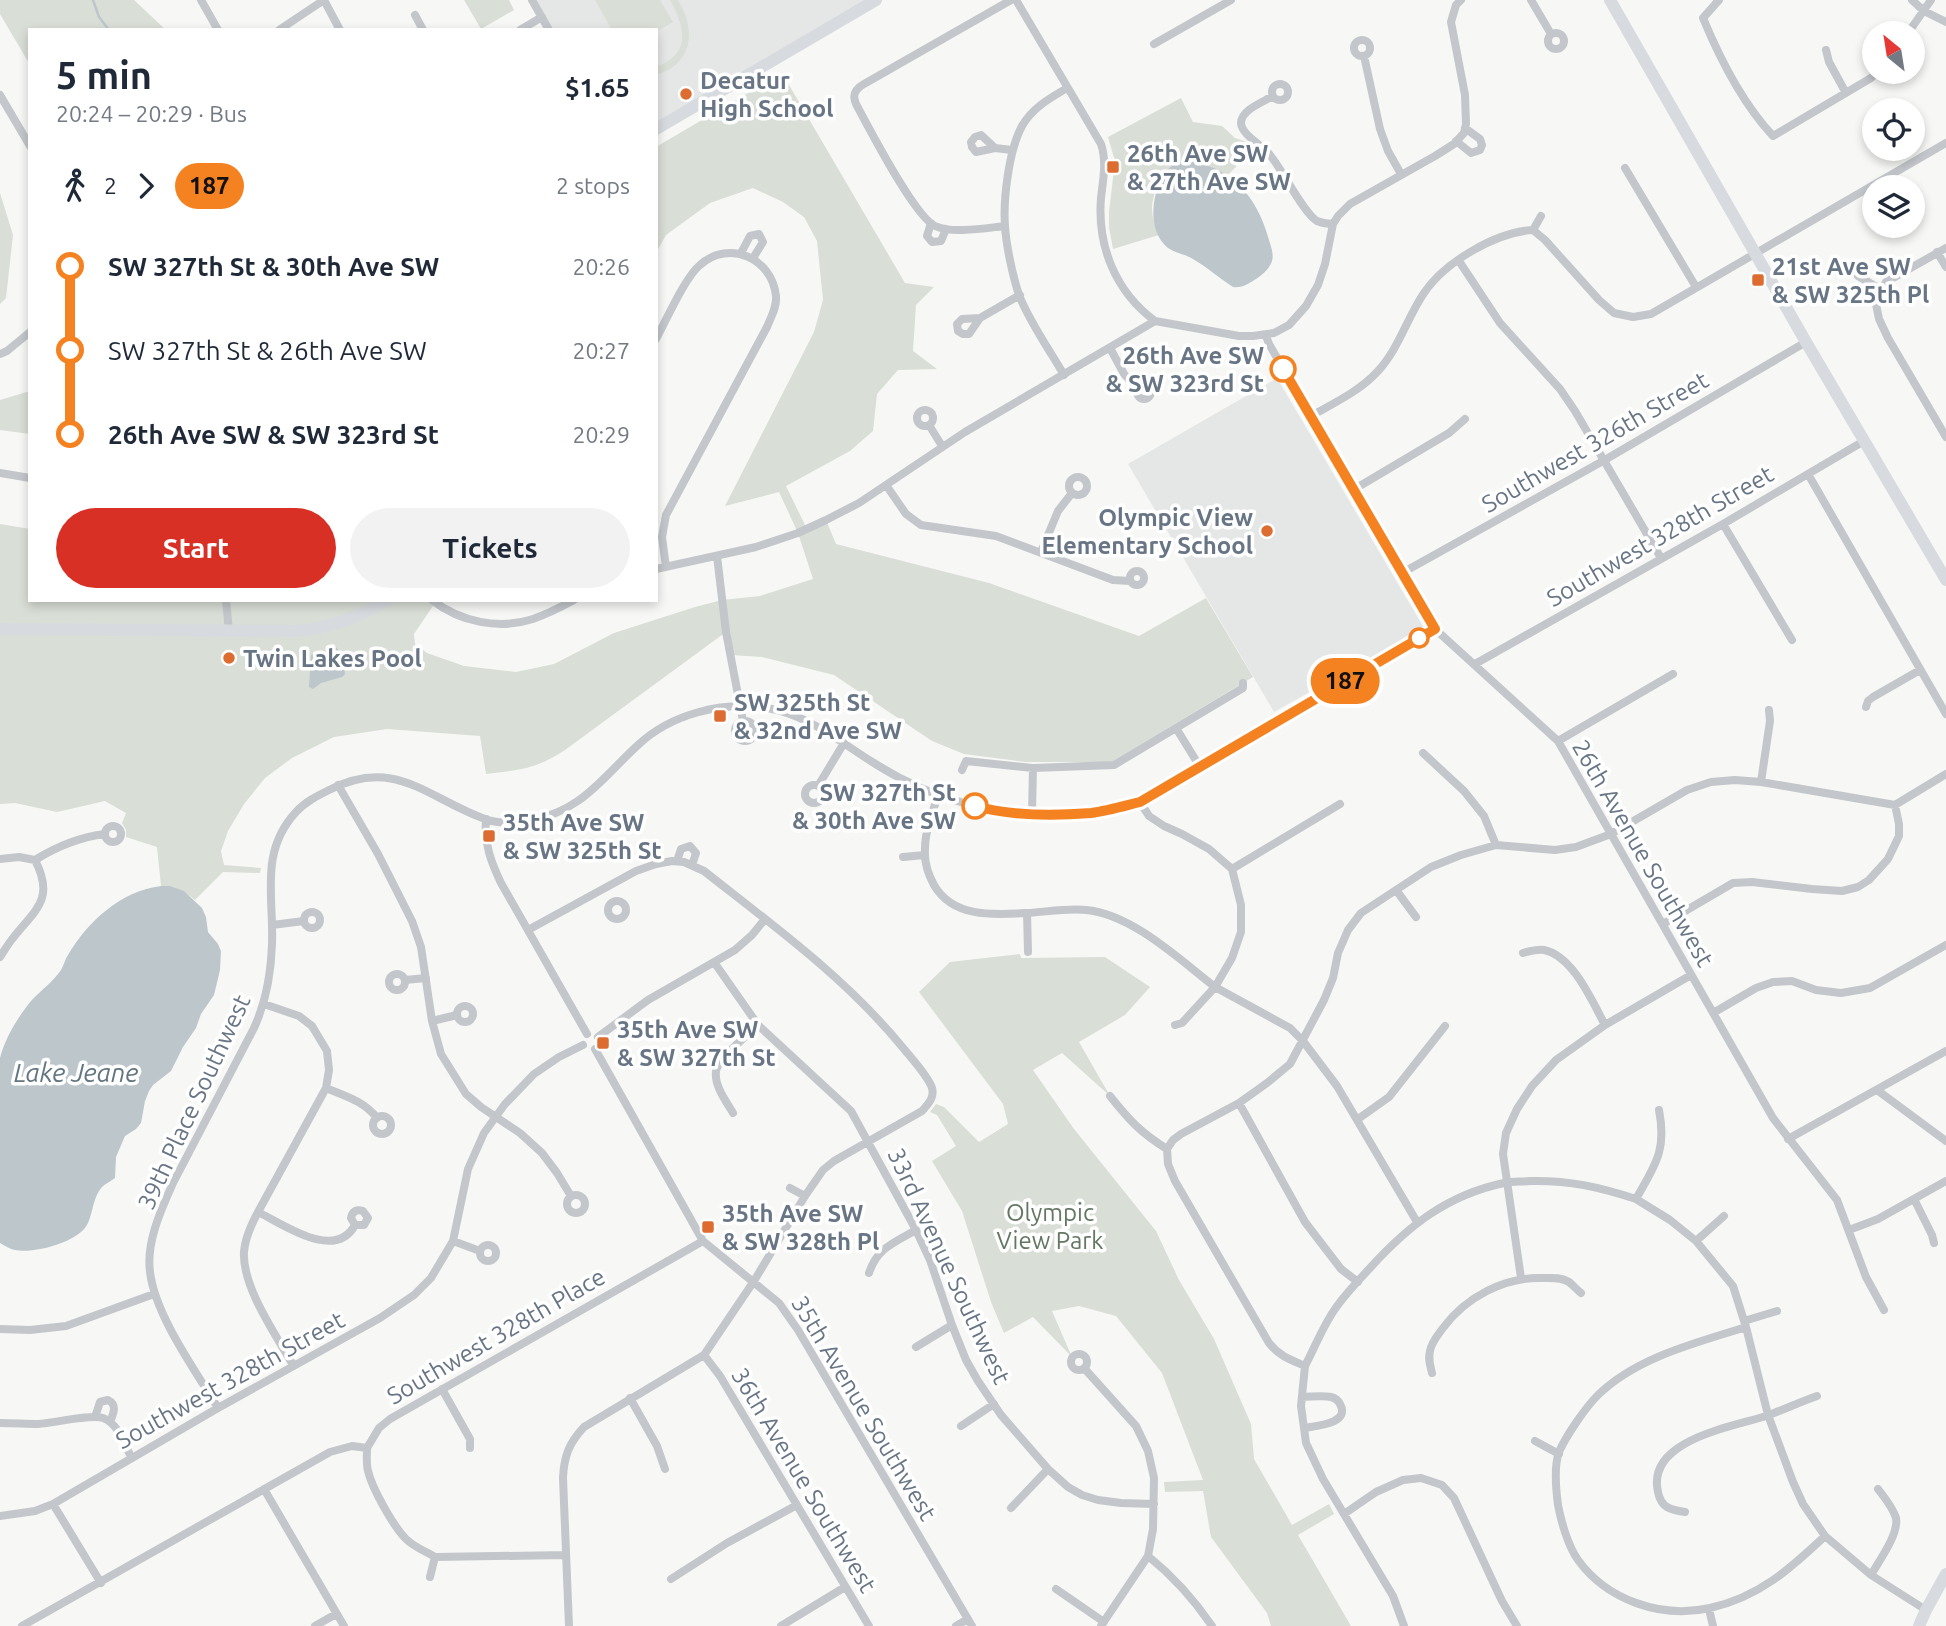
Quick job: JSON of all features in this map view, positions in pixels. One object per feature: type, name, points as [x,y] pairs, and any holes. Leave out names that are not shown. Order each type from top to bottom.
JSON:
[{"type":"main road","points":[[658,128],[876,0]]},
{"type":"main road","points":[[1610,0],[1946,580]]},
{"type":"main road","points":[[0,629],[296,631],[321,628],[362,614],[383,602]]},
{"type":"main road","points":[[1919,1626],[1946,1574]]},
{"type":"street","points":[[201,0],[217,28]]},
{"type":"street","points":[[282,28],[324,0],[339,28]]},
{"type":"street","points":[[532,0],[548,28]]},
{"type":"street","points":[[1005,226],[946,229],[934,225],[912,203],[855,102],[854,93],[864,84],[1013,0],[1100,141],[1104,166],[1101,225],[1108,259],[1132,301],[1155,321],[1239,336],[1266,336],[1289,325],[1306,306],[1321,276],[1333,224],[1338,216],[1350,204],[1436,156],[1456,141],[1464,131],[1465,95],[1451,22],[1459,2]]},
{"type":"street","points":[[1154,44],[1231,0]]},
{"type":"street","points":[[1531,0],[1551,34]]},
{"type":"street","points":[[1719,0],[1703,18],[1741,92],[1773,136],[1862,83]]},
{"type":"street","points":[[1912,0],[1946,22]]},
{"type":"street","points":[[1916,21],[1931,0]]},
{"type":"street","points":[[415,15],[422,28]]},
{"type":"street","points":[[523,28],[542,17]]},
{"type":"street","points":[[1826,50],[1829,62],[1846,93]]},
{"type":"street","points":[[1364,55],[1380,129],[1401,174]]},
{"type":"street","points":[[1065,374],[1031,320],[1020,295],[1005,226],[1012,150],[1023,125],[1041,104],[1067,88]]},
{"type":"street","points":[[0,95],[28,143]]},
{"type":"street","points":[[1273,96],[1244,114],[1241,121],[1243,129],[1265,148],[1278,164],[1310,216],[1319,222],[1333,224]]},
{"type":"street","points":[[1456,141],[1471,153],[1480,150],[1480,139],[1464,131]]},
{"type":"street","points":[[1311,416],[1349,394],[1376,374],[1399,341],[1425,291],[1442,272],[1492,241],[1515,232],[1533,230],[1614,313],[1633,317],[1651,314],[1946,142]]},
{"type":"street","points":[[995,148],[1012,150]]},
{"type":"street","points":[[1625,168],[1696,287]]},
{"type":"street","points":[[1533,230],[1541,216]]},
{"type":"street","points":[[934,225],[927,236],[932,242],[940,241],[946,229]]},
{"type":"street","points":[[1946,248],[1886,282],[1877,297],[1879,319],[1946,437]]},
{"type":"street","points":[[658,335],[690,277],[700,265],[719,254],[728,252],[747,255],[763,267],[774,287],[774,311],[670,507],[664,522],[661,568],[755,547],[807,530],[859,503],[942,446],[1155,321]]},
{"type":"street","points":[[1937,252],[1946,267]]},
{"type":"street","points":[[1459,261],[1507,332],[1560,389],[1575,411],[1661,558]]},
{"type":"street","points":[[1858,276],[1881,289]]},
{"type":"street","points":[[980,318],[1020,295]]},
{"type":"street","points":[[0,354],[28,334]]},
{"type":"street","name":"26th Avenue Southwest","points":[[1266,336],[1435,629],[1558,741],[1773,1118],[1837,1199],[1866,1277],[1884,1310]]},
{"type":"street","name":"Southwest 326th Street","points":[[1402,573],[1603,461],[1806,342]]},
{"type":"street","points":[[1110,348],[1124,374],[1138,388]]},
{"type":"street","points":[[1353,490],[1449,433],[1465,419]]},
{"type":"street","points":[[929,425],[942,446]]},
{"type":"street","name":"Southwest 328th Street","points":[[1475,664],[1864,441]]},
{"type":"street","points":[[0,473],[28,478]]},
{"type":"street","points":[[1808,474],[1946,714]]},
{"type":"street","points":[[886,485],[905,514],[921,525],[989,534],[1113,580],[1130,581]]},
{"type":"street","points":[[1041,552],[1058,511],[1072,493]]},
{"type":"street","points":[[1723,524],[1791,640]]},
{"type":"street","points":[[717,556],[726,632],[743,722]]},
{"type":"street","points":[[226,602],[229,631]]},
{"type":"street","points":[[436,602],[467,619],[506,624],[531,620],[570,602]]},
{"type":"street","points":[[587,1034],[489,858],[485,834],[486,819],[509,822],[532,820],[574,804],[596,788],[640,743],[660,728],[699,712],[720,708],[765,708],[807,721],[904,782],[938,796],[991,810],[1093,813],[1140,802],[1435,629]]},
{"type":"street","points":[[1866,707],[1872,697],[1920,670]]},
{"type":"street","points":[[1558,741],[1673,674]]},
{"type":"street","points":[[962,770],[966,761],[1033,768],[1114,765],[1243,688],[1243,683]]},
{"type":"street","points":[[1762,782],[1769,710]]},
{"type":"street","points":[[1176,728],[1200,767]]},
{"type":"street","points":[[818,786],[844,743]]},
{"type":"street","points":[[1423,753],[1464,790],[1484,817],[1496,845]]},
{"type":"street","points":[[1032,813],[1033,768]]},
{"type":"street","points":[[1306,1366],[1276,1352],[1269,1343],[1175,1181],[1168,1164],[1167,1149],[1181,1134],[1239,1103],[1290,1064],[1324,1000],[1348,930],[1362,914],[1431,867],[1461,855],[1496,845],[1555,850],[1577,847],[1611,834],[1687,790],[1712,782],[1762,782],[1895,805],[1946,774]]},
{"type":"street","name":"39th Place Southwest","points":[[154,1294],[149,1270],[153,1236],[162,1209],[264,1004],[271,961],[270,871],[274,850],[283,830],[296,812],[311,799],[358,778],[378,776],[413,784],[486,819]]},
{"type":"street","points":[[338,785],[378,854],[412,921],[421,947],[432,1021],[441,1054],[455,1080],[466,1094],[495,1118],[520,1133],[542,1153],[571,1196]]},
{"type":"street","points":[[938,796],[928,827],[925,855],[932,880],[940,894],[952,905],[963,910],[998,915],[1087,910],[1116,918],[1152,939],[1215,987],[1290,1028],[1338,1086],[1417,1222]]},
{"type":"street","points":[[1140,802],[1149,816],[1209,849],[1233,869],[1241,905],[1241,932],[1232,958],[1215,987],[1182,1023],[1175,1025]]},
{"type":"street","points":[[1233,869],[1340,804]]},
{"type":"street","points":[[1663,924],[1732,883],[1752,882],[1842,891],[1858,887],[1869,880],[1888,859],[1899,836],[1895,805]]},
{"type":"street","points":[[0,859],[19,857],[34,860],[55,848],[105,834]]},
{"type":"street","points":[[690,846],[696,853],[684,863],[681,849],[690,846]]},
{"type":"street","points":[[903,857],[925,855]]},
{"type":"street","points":[[0,957],[12,939],[33,917],[41,902],[44,888],[41,872],[34,860]]},
{"type":"street","points":[[528,930],[636,871],[656,864],[684,863],[704,871],[817,960],[868,1007],[911,1057],[928,1081],[933,1095],[922,1111],[823,1170],[704,1355],[584,1427],[573,1438],[564,1461],[563,1478],[569,1626]]},
{"type":"street","points":[[605,888],[612,901]]},
{"type":"street","points":[[1396,890],[1416,917]]},
{"type":"street","points":[[1027,913],[1028,953]]},
{"type":"street","points":[[598,1037],[648,1000],[734,950],[765,919]]},
{"type":"street","points":[[272,925],[304,921]]},
{"type":"street","points":[[1713,1013],[1756,988],[1773,982],[1792,981],[1816,990],[1841,993],[1870,988],[1946,945]]},
{"type":"street","points":[[1523,953],[1545,950],[1560,957],[1581,982],[1605,1025]]},
{"type":"street","name":"33rd Avenue Southwest","points":[[714,962],[758,1025],[851,1111],[930,1260],[967,1360],[1001,1415],[1048,1469],[1068,1487],[1082,1495],[1121,1503],[1154,1504]]},
{"type":"street","points":[[1521,1278],[1503,1154],[1506,1133],[1532,1086],[1556,1060],[1605,1025],[1691,975]]},
{"type":"street","points":[[405,981],[426,978]]},
{"type":"street","points":[[264,1004],[299,1016],[309,1023],[323,1043],[328,1057],[326,1088],[258,1212],[246,1242],[244,1261],[247,1279],[293,1365]]},
{"type":"street","points":[[432,1021],[457,1015]]},
{"type":"street","points":[[733,1113],[719,1087],[716,1072],[722,1060],[758,1025]]},
{"type":"street","points":[[1357,1119],[1389,1097],[1445,1026]]},
{"type":"street","points":[[592,1033],[598,1037],[599,1045],[595,1049],[583,1045],[587,1034],[592,1033]]},
{"type":"street","name":"Southwest 328th Street","points":[[0,1516],[35,1511],[53,1504],[131,1457],[380,1318],[414,1294],[431,1278],[453,1241],[468,1169],[484,1133],[505,1104],[534,1074],[583,1045]]},
{"type":"street","name":"35th Avenue Southwest","points":[[595,1049],[703,1241],[779,1303],[798,1330],[970,1622]]},
{"type":"street","points":[[1788,1139],[1946,1051]]},
{"type":"street","points":[[326,1088],[369,1108],[377,1118]]},
{"type":"street","points":[[1877,1090],[1946,1141]]},
{"type":"street","points":[[1110,1096],[1130,1122],[1167,1149]]},
{"type":"street","points":[[1239,1103],[1305,1222],[1341,1269],[1357,1282]]},
{"type":"street","points":[[1636,1199],[1658,1159],[1662,1144],[1663,1130],[1659,1110]]},
{"type":"street","points":[[1404,1626],[1393,1596],[1323,1479],[1306,1443],[1301,1406],[1306,1366],[1331,1316],[1357,1282],[1417,1222],[1478,1190],[1506,1182],[1557,1180],[1598,1186],[1636,1199],[1670,1220],[1696,1241],[1733,1286],[1768,1415],[1803,1504],[1825,1536],[1871,1575],[1926,1610]]},
{"type":"street","points":[[1849,1230],[1878,1219],[1946,1181]]},
{"type":"street","points":[[790,1188],[805,1196]]},
{"type":"street","points":[[1914,1199],[1934,1243]]},
{"type":"street","points":[[258,1212],[326,1242],[340,1238],[353,1230],[355,1225]]},
{"type":"street","points":[[1696,1241],[1724,1216]]},
{"type":"street","points":[[869,1273],[874,1258],[891,1244],[916,1230]]},
{"type":"street","points":[[453,1241],[480,1251]]},
{"type":"street","name":"Southwest 328th Place","points":[[367,1448],[379,1428],[390,1419],[703,1241]]},
{"type":"street","points":[[1432,1373],[1430,1349],[1450,1319],[1464,1305],[1487,1291],[1521,1278],[1557,1278],[1569,1282],[1581,1293]]},
{"type":"street","points":[[0,1329],[30,1330],[66,1326],[154,1294],[218,1408]]},
{"type":"street","points":[[1777,1311],[1654,1359],[1623,1376],[1597,1396],[1576,1424],[1559,1454],[1555,1489],[1561,1520],[1576,1558],[1600,1584],[1623,1598],[1653,1608],[1681,1611],[1709,1609],[1741,1598],[1773,1582],[1825,1536]]},
{"type":"street","points":[[916,1347],[952,1325]]},
{"type":"street","name":"36th Avenue Southwest","points":[[704,1355],[720,1376],[869,1626]]},
{"type":"street","points":[[1056,1589],[1102,1624],[1148,1556],[1154,1478],[1148,1451],[1136,1426],[1084,1368]]},
{"type":"street","points":[[442,1389],[470,1439],[470,1448]]},
{"type":"street","points":[[1685,1512],[1669,1509],[1662,1504],[1656,1485],[1662,1462],[1677,1448],[1723,1427],[1768,1415],[1816,1396]]},
{"type":"street","points":[[1302,1397],[1333,1398],[1339,1402],[1342,1409],[1334,1422],[1304,1428]]},
{"type":"street","points":[[630,1398],[657,1446],[665,1469]]},
{"type":"street","points":[[95,1417],[100,1402],[108,1400],[113,1403],[115,1409],[110,1422]]},
{"type":"street","points":[[961,1426],[993,1404]]},
{"type":"street","points":[[0,1423],[38,1424],[103,1418],[118,1432],[131,1457]]},
{"type":"street","points":[[1535,1441],[1559,1454]]},
{"type":"street","points":[[22,1626],[330,1452],[352,1446],[367,1448],[370,1478],[399,1531],[417,1547],[435,1557],[566,1555]]},
{"type":"street","points":[[1010,1508],[1048,1469]]},
{"type":"street","points":[[1344,1514],[1376,1492],[1404,1480],[1421,1478],[1442,1485],[1454,1498],[1496,1590],[1517,1626]]},
{"type":"street","points":[[264,1489],[344,1626]]},
{"type":"street","points":[[1871,1575],[1895,1533],[1896,1520],[1878,1489]]},
{"type":"street","points":[[53,1504],[101,1583]]},
{"type":"street","points":[[671,1579],[727,1543],[797,1505]]},
{"type":"street","points":[[1148,1556],[1174,1577],[1212,1626]]},
{"type":"street","points":[[430,1577],[435,1557]]},
{"type":"street","points":[[781,1626],[845,1587]]},
{"type":"street","points":[[1709,1609],[1713,1626]]},
{"type":"street","points":[[315,1626],[337,1615]]},
{"type":"street","points":[[956,1626],[970,1622]]},
{"type":"shaded area","name":"Decatur High School","points":[[532,0],[876,0],[658,128],[658,28],[548,28]]},
{"type":"shaded area","name":"Olympic View Elementary School","points":[[1277,378],[1424,628],[1274,712],[1128,464]]},
{"type":"green space","points":[[0,0],[134,0],[164,28],[28,28],[28,62],[0,14]]},
{"type":"green space","points":[[464,0],[509,0],[514,10],[480,28]]},
{"type":"green space","points":[[595,0],[660,0],[673,22],[658,31],[658,28],[611,28]]},
{"type":"green space","points":[[670,0],[678,0],[684,11],[688,23],[688,44],[678,62],[669,70],[658,74],[658,66],[675,55],[680,47],[682,30]]},
{"type":"green space","points":[[782,73],[905,283],[934,287],[916,305],[913,351],[937,369],[898,370],[877,394],[873,431],[850,451],[786,486],[807,529],[826,520],[836,544],[989,583],[1139,636],[1206,598],[1253,677],[1111,762],[1025,762],[964,754],[932,741],[834,675],[762,657],[731,655],[726,632],[565,750],[527,768],[486,774],[480,736],[387,729],[334,737],[292,758],[265,778],[244,804],[228,831],[221,851],[224,865],[261,868],[260,873],[223,872],[195,900],[179,890],[161,886],[157,847],[126,837],[122,823],[126,813],[105,801],[57,812],[15,803],[0,804],[0,524],[28,529],[28,602],[436,602],[414,634],[415,644],[427,653],[464,666],[516,672],[554,664],[614,633],[695,607],[722,600],[760,596],[813,579],[798,533],[779,492],[725,506],[814,332],[823,300],[817,241],[804,217],[783,202],[753,188],[710,203],[666,235],[658,249],[658,146]]},
{"type":"green space","points":[[1181,98],[1193,122],[1222,126],[1235,138],[1255,147],[1227,176],[1198,163],[1186,161],[1174,164],[1160,180],[1153,202],[1153,215],[1159,235],[1113,249],[1109,212],[1115,161],[1108,137]]},
{"type":"green space","points":[[0,193],[13,235],[6,298],[0,304]]},
{"type":"green space","points":[[28,392],[28,434],[0,430],[0,400]]},
{"type":"green space","name":"Olympic View Park","points":[[1020,954],[1021,958],[1105,957],[1150,987],[1125,1015],[1079,1042],[1110,1096],[1062,1053],[1033,1070],[1074,1129],[1156,1231],[1179,1280],[1214,1339],[1251,1424],[1254,1459],[1292,1525],[1329,1504],[1334,1514],[1298,1535],[1351,1626],[1271,1626],[1267,1613],[1211,1537],[1203,1491],[1165,1492],[1164,1482],[1203,1480],[1162,1373],[1116,1316],[1079,1306],[1052,1311],[1072,1357],[1033,1317],[1004,1333],[991,1302],[962,1211],[932,1161],[956,1146],[937,1115],[930,1112],[936,1104],[944,1107],[979,1142],[1008,1124],[1003,1104],[919,992],[950,962]]},
{"type":"water","points":[[1183,161],[1207,165],[1230,177],[1257,209],[1266,229],[1273,258],[1264,272],[1248,284],[1233,287],[1193,259],[1168,248],[1158,235],[1153,211],[1158,187],[1167,170]]},
{"type":"water","points":[[336,647],[342,655],[345,674],[313,689],[309,687],[311,655]]},
{"type":"water","name":"Lake Jeane","points":[[161,886],[184,891],[202,908],[208,932],[221,951],[214,995],[171,1071],[149,1091],[141,1123],[125,1136],[116,1157],[115,1178],[99,1191],[83,1230],[66,1241],[44,1248],[23,1251],[9,1248],[0,1243],[0,1058],[5,1043],[26,1007],[58,974],[85,931],[119,901],[146,889]]},
{"type":"waterway","points":[[93,0],[99,17],[107,28]]},
{"type":"bus line","name":"187","points":[[975,806],[1042,814],[1093,813],[1140,802],[1435,629],[1283,369]]},
{"type":"place","name":"Decatur High School","points":[[686,94]]},
{"type":"place","name":"26th Ave SW & 27th Ave SW","points":[[1113,167]]},
{"type":"place","name":"21st Ave SW & SW 325th Pl","points":[[1758,280]]},
{"type":"place","name":"26th Ave SW & SW 323rd St","points":[[1283,369]]},
{"type":"place","name":"Olympic View Elementary School","points":[[1267,531]]},
{"type":"place","name":"Twin Lakes Pool","points":[[229,658]]},
{"type":"place","name":"SW 325th St & 32nd Ave SW","points":[[720,716]]},
{"type":"place","name":"SW 327th St & 30th Ave SW","points":[[975,806]]},
{"type":"place","name":"35th Ave SW & SW 325th St","points":[[489,836]]},
{"type":"place","name":"35th Ave SW & SW 327th St","points":[[603,1043]]},
{"type":"place","name":"35th Ave SW & SW 328th Pl","points":[[708,1227]]}]
